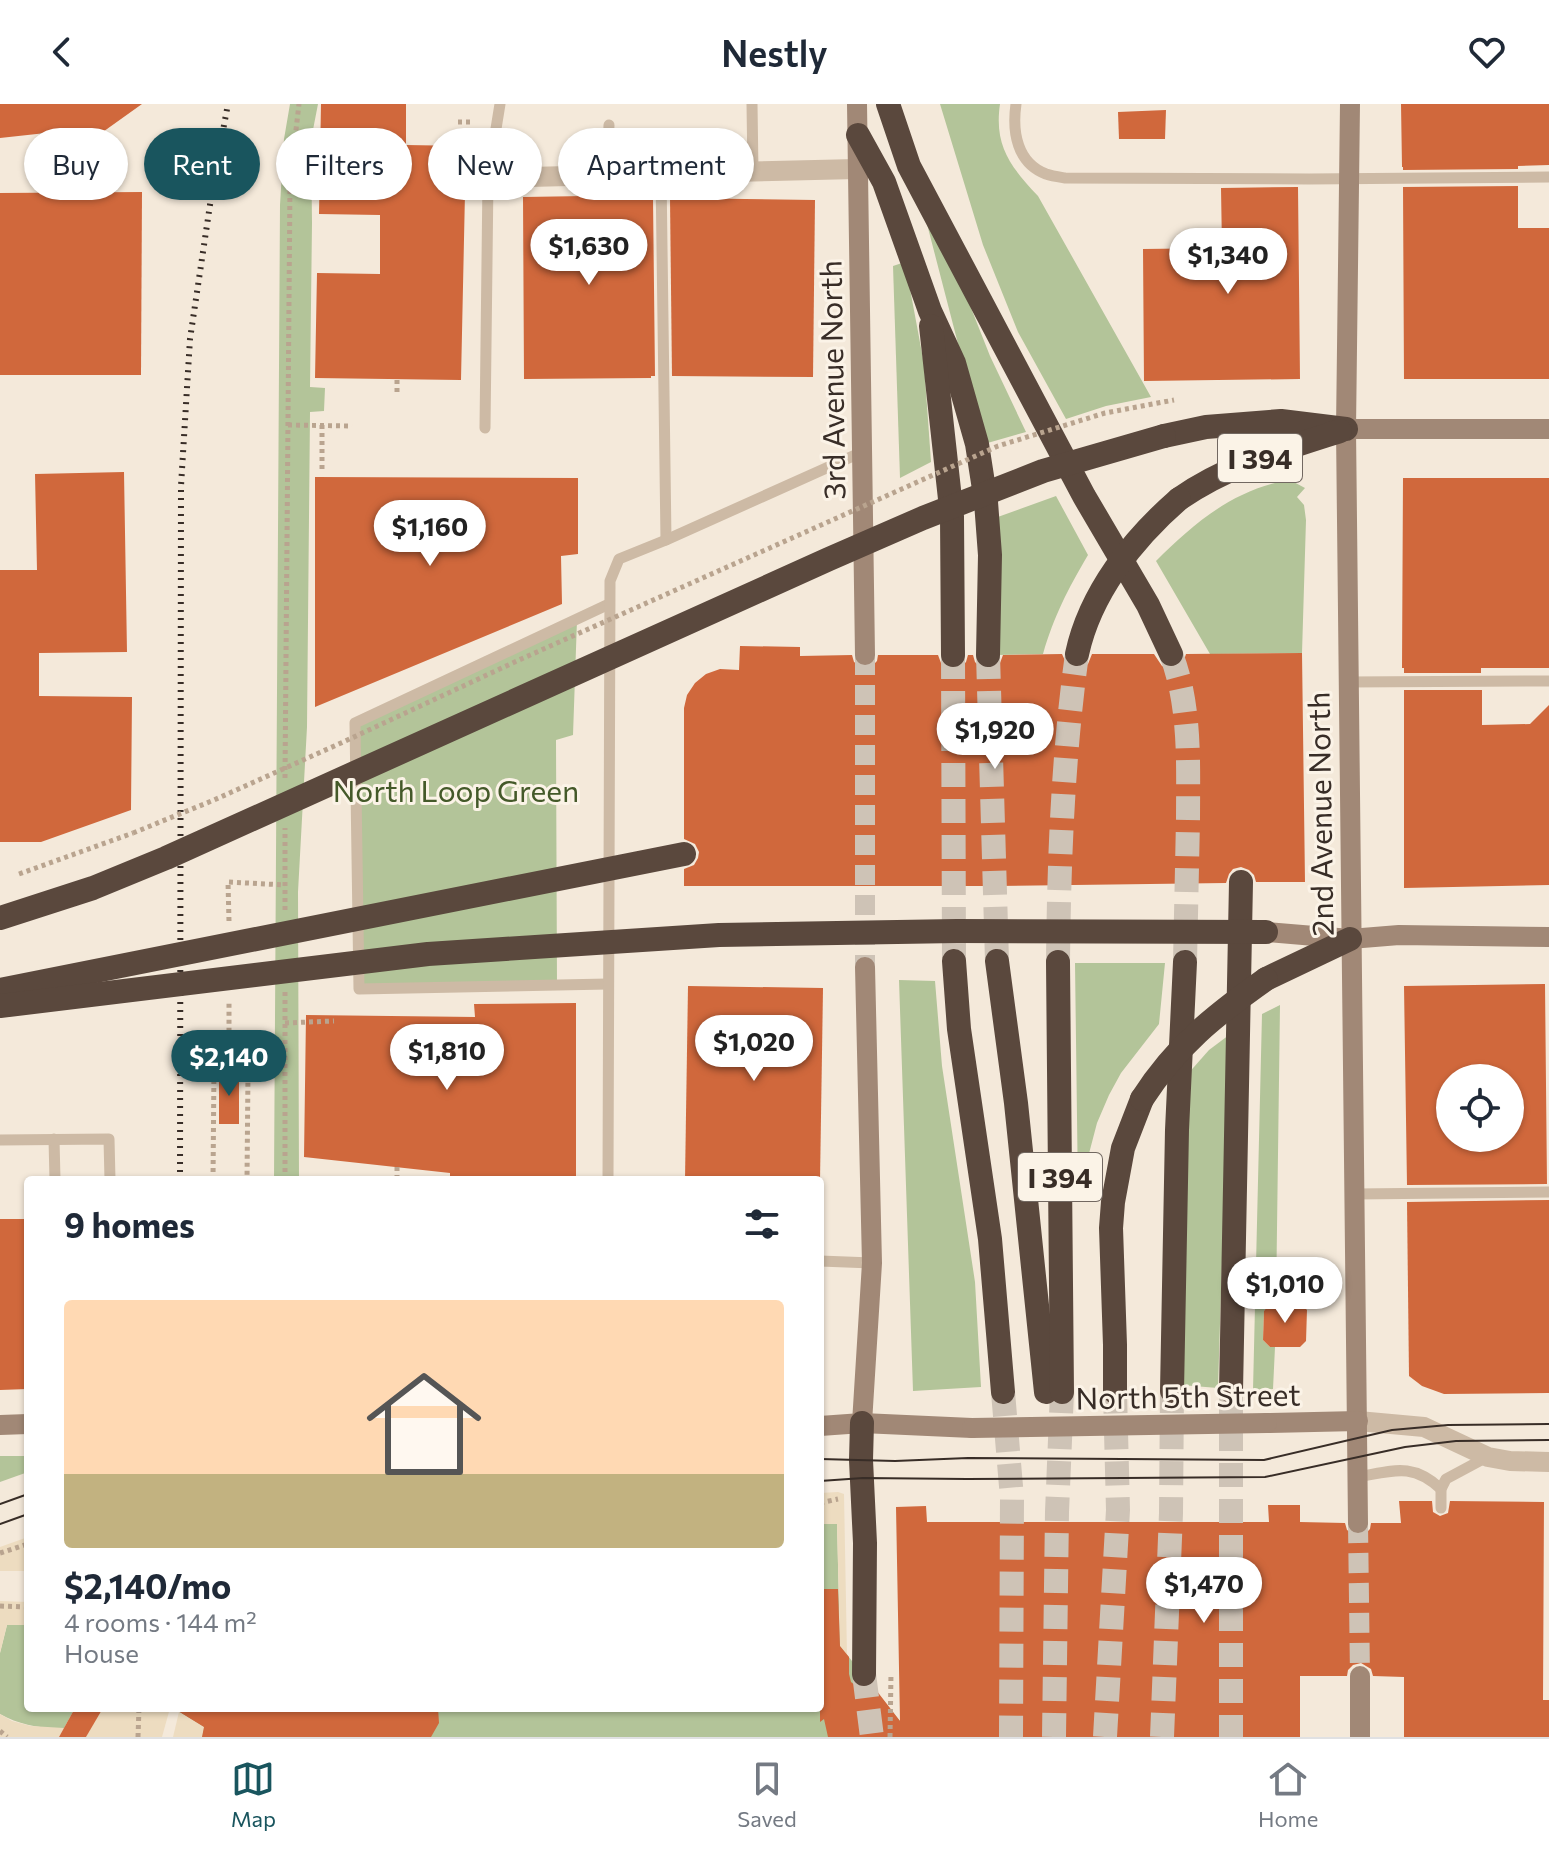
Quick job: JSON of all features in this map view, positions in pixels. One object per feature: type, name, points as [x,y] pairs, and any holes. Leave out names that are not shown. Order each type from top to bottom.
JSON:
[{"type":"highway","points":[[888,104],[909,166],[1084,496],[1148,605],[1171,654]]},
{"type":"highway","points":[[858,135],[884,182],[930,311],[954,363],[977,444],[990,555],[988,655]]},
{"type":"highway","points":[[930,311],[952,517],[953,655]]},
{"type":"highway","points":[[0,918],[80,893],[166,858],[829,559],[1043,471],[1206,427],[1281,421],[1346,429]]},
{"type":"highway","name":"I 394","points":[[1077,654],[1081,634],[1105,587],[1137,541],[1179,499],[1215,476],[1346,429]]},
{"type":"highway","points":[[0,990],[684,854]]},
{"type":"highway","points":[[1231,1391],[1241,882]]},
{"type":"highway","points":[[0,1006],[428,954],[719,935],[944,931],[1266,932]]},
{"type":"highway","name":"I 394","points":[[1115,1392],[1112,1215],[1123,1148],[1142,1099],[1172,1056],[1215,1017],[1266,979],[1350,939]]},
{"type":"highway","points":[[954,961],[965,1076],[990,1239],[1003,1392]]},
{"type":"highway","name":"I 394","points":[[997,961],[1054,1392],[1058,962]]},
{"type":"highway","points":[[1172,1391],[1177,1130],[1185,962]]},
{"type":"highway","points":[[862,1423],[864,1674]]},
{"type":"street","name":"3rd Avenue North","points":[[857,104],[865,655]]},
{"type":"street","name":"2nd Avenue North","points":[[1350,104],[1346,429],[1358,1523]]},
{"type":"street","points":[[754,172],[857,169]]},
{"type":"street","points":[[1346,429],[1549,429]]},
{"type":"street","points":[[1266,932],[1350,939],[1399,935],[1549,937]]},
{"type":"street","points":[[862,1423],[872,1263],[865,967]]},
{"type":"street","name":"North 5th Street","points":[[824,1426],[862,1423],[972,1428],[1358,1421],[1424,1427],[1488,1457],[1549,1462]]},
{"type":"street","points":[[0,1425],[24,1424]]},
{"type":"street","points":[[1360,1676],[1360,1737]]},
{"type":"lane","points":[[496,128],[500,104]]},
{"type":"lane","points":[[752,104],[752,128]]},
{"type":"lane","points":[[1016,104],[1015,134],[1019,151],[1031,165],[1046,174],[1065,178],[1549,177]]},
{"type":"lane","points":[[485,428],[488,200]]},
{"type":"lane","points":[[661,200],[666,540]]},
{"type":"lane","points":[[608,1176],[610,581],[619,559],[862,452]]},
{"type":"lane","points":[[608,984],[359,989],[355,723],[609,604]]},
{"type":"lane","points":[[1348,682],[1549,681]]},
{"type":"lane","points":[[54,1139],[55,1176]]},
{"type":"lane","points":[[0,1140],[109,1139],[110,1176]]},
{"type":"lane","points":[[1355,1194],[1549,1192]]},
{"type":"lane","points":[[824,1261],[872,1263]]},
{"type":"lane","points":[[1441,1508],[1441,1489],[1446,1479],[1488,1457]]},
{"type":"lane","points":[[1358,1477],[1406,1470],[1428,1476],[1441,1489]]},
{"type":"path","points":[[299,104],[290,182],[288,425],[352,426]]},
{"type":"path","points":[[458,122],[470,122]]},
{"type":"path","points":[[397,379],[397,392]]},
{"type":"path","points":[[19,874],[133,833],[327,750],[519,660],[998,446],[1105,413],[1174,400]]},
{"type":"path","points":[[322,425],[322,473]]},
{"type":"path","points":[[285,1023],[334,1021]]},
{"type":"path","points":[[213,1176],[214,1068],[229,1039],[248,1072],[247,1176]]},
{"type":"path","points":[[397,1167],[397,1176]]},
{"type":"path","points":[[824,1502],[838,1499]]},
{"type":"path","points":[[0,1553],[24,1545]]},
{"type":"path","points":[[0,1606],[24,1607]]},
{"type":"path","points":[[890,1737],[891,1660]]},
{"type":"path","points":[[138,1737],[139,1712]]},
{"type":"path","points":[[0,1731],[7,1737]]},
{"type":"green space","points":[[290,104],[318,104],[313,128],[286,128]]},
{"type":"green space","points":[[940,104],[1000,104],[999,132],[1006,154],[1038,196],[1151,397],[1106,406],[1066,419],[1018,332],[983,245]]},
{"type":"green space","points":[[920,197],[956,270],[990,356],[1026,432],[984,444]]},
{"type":"green space","points":[[280,200],[312,200],[310,387],[325,388],[324,411],[310,412],[307,727],[298,892],[299,1176],[274,1176]]},
{"type":"green space","points":[[905,262],[924,364],[931,462],[900,478],[893,266]]},
{"type":"green space","points":[[1290,480],[1305,488],[1297,497],[1304,505],[1306,520],[1302,653],[1210,654],[1156,561],[1200,521],[1233,499],[1270,484]]},
{"type":"green space","points":[[1056,496],[1088,555],[1062,603],[1043,654],[999,655],[995,518]]},
{"type":"green space","name":"North Loop Green","points":[[577,620],[573,735],[556,740],[557,985],[359,989],[355,723]]},
{"type":"green space","points":[[1075,963],[1165,963],[1159,1024],[1121,1073],[1109,1095],[1097,1123],[1086,1165],[1083,1194],[1078,1194]]},
{"type":"green space","points":[[899,980],[935,981],[942,1066],[975,1282],[981,1387],[913,1391]]},
{"type":"green space","points":[[1280,1005],[1276,1303],[1270,1303],[1264,1311],[1263,1340],[1270,1347],[1275,1347],[1273,1389],[1253,1390],[1262,1014]]},
{"type":"green space","points":[[1229,1035],[1218,1388],[1181,1385],[1186,1076],[1209,1050]]},
{"type":"green space","points":[[0,1456],[24,1456],[24,1473],[0,1482]]},
{"type":"green space","points":[[824,1524],[837,1524],[840,1646],[900,1721],[900,1737],[202,1737],[204,1727],[180,1712],[824,1712]]},
{"type":"green space","points":[[7,1625],[24,1625],[24,1712],[73,1712],[64,1728],[31,1726],[0,1714],[0,1653]]},
{"type":"shaded area","points":[[824,1493],[844,1494],[847,1655],[840,1646],[837,1524],[824,1524]]},
{"type":"shaded area","points":[[24,1538],[24,1571],[0,1571],[0,1547]]},
{"type":"shaded area","points":[[0,1601],[24,1602],[24,1625],[7,1625],[0,1653]]},
{"type":"shaded area","points":[[99,1712],[169,1712],[162,1737],[86,1737]]},
{"type":"shaded area","points":[[179,1712],[204,1727],[202,1737],[173,1737]]},
{"type":"shaded area","points":[[0,1714],[31,1726],[64,1728],[59,1737],[0,1737]]},
{"type":"building","points":[[0,104],[142,104],[108,128],[24,128],[24,135],[0,138]]},
{"type":"building","points":[[321,104],[406,104],[406,128],[321,128]]},
{"type":"building","points":[[1401,104],[1549,104],[1549,165],[1518,166],[1518,169],[1403,170]]},
{"type":"building","points":[[1166,110],[1165,139],[1119,139],[1118,112]]},
{"type":"building","points":[[412,145],[428,145],[428,200],[465,200],[461,380],[315,378],[317,273],[380,274],[380,215],[319,214],[319,200],[412,200]]},
{"type":"building","points":[[1518,186],[1518,228],[1549,228],[1549,379],[1404,379],[1403,187]]},
{"type":"building","points":[[1298,187],[1300,379],[1144,381],[1143,249],[1222,248],[1221,188]]},
{"type":"building","points":[[128,192],[142,192],[141,375],[0,375],[0,193],[24,193],[24,200],[128,200]]},
{"type":"building","points":[[558,196],[558,200],[653,200],[655,376],[524,379],[523,200],[542,200],[542,197]]},
{"type":"building","points":[[670,200],[815,200],[813,377],[672,376]]},
{"type":"building","points":[[124,472],[127,652],[39,653],[39,696],[132,697],[131,810],[41,842],[0,842],[0,570],[37,570],[35,474]]},
{"type":"building","points":[[315,477],[578,478],[578,554],[561,556],[562,604],[315,707]]},
{"type":"building","points":[[1403,478],[1549,478],[1549,668],[1481,668],[1481,673],[1404,673]]},
{"type":"building","points":[[740,646],[800,647],[800,656],[852,655],[854,662],[864,668],[872,666],[878,655],[938,655],[945,668],[952,670],[961,667],[968,655],[973,655],[980,667],[988,670],[996,668],[1003,655],[1062,654],[1067,665],[1080,669],[1088,664],[1092,654],[1154,654],[1162,666],[1171,669],[1183,663],[1186,654],[1302,653],[1305,882],[1256,882],[1249,870],[1241,867],[1233,869],[1226,883],[684,886],[684,869],[694,865],[699,852],[695,844],[684,839],[684,708],[687,695],[706,674],[720,669],[739,670]]},
{"type":"building","points":[[1404,690],[1482,690],[1482,725],[1530,724],[1549,705],[1549,885],[1404,888]]},
{"type":"building","points":[[1545,984],[1547,1184],[1407,1185],[1404,986]]},
{"type":"building","points":[[688,986],[823,988],[820,1176],[685,1176]]},
{"type":"building","points":[[576,1003],[576,1176],[450,1176],[450,1173],[304,1157],[306,1015],[475,1017],[474,1004]]},
{"type":"building","points":[[219,1073],[239,1073],[239,1124],[219,1124]]},
{"type":"building","points":[[1549,1200],[1549,1393],[1444,1394],[1422,1386],[1409,1376],[1407,1202]]},
{"type":"building","points":[[0,1219],[24,1219],[24,1389],[0,1390]]},
{"type":"building","points":[[1270,1303],[1301,1304],[1307,1310],[1306,1341],[1300,1347],[1270,1347],[1263,1340],[1264,1311]]},
{"type":"building","points":[[1399,1501],[1432,1501],[1433,1512],[1440,1516],[1448,1513],[1450,1501],[1544,1502],[1543,1700],[1549,1700],[1549,1737],[1404,1737],[1404,1677],[1373,1676],[1371,1669],[1361,1663],[1353,1665],[1347,1676],[1300,1676],[1300,1737],[828,1737],[824,1719],[820,1722],[820,1712],[824,1712],[824,1589],[838,1589],[840,1646],[849,1657],[851,1682],[863,1689],[873,1686],[900,1721],[896,1507],[926,1506],[927,1522],[1269,1522],[1268,1505],[1300,1505],[1300,1522],[1345,1523],[1347,1530],[1357,1536],[1365,1534],[1371,1523],[1401,1523]]},
{"type":"building","points":[[73,1712],[101,1712],[86,1737],[59,1737]]},
{"type":"building","points":[[180,1712],[438,1712],[439,1723],[431,1737],[202,1737],[204,1727]]},
{"type":"tunnel","points":[[1058,962],[1063,808],[1077,654]]},
{"type":"tunnel","points":[[1171,654],[1182,694],[1187,735],[1185,962]]},
{"type":"tunnel","points":[[865,655],[865,967]]},
{"type":"tunnel","points":[[953,655],[954,961]]},
{"type":"tunnel","points":[[988,655],[997,961]]},
{"type":"tunnel","points":[[1162,1737],[1171,1513],[1172,1391]]},
{"type":"tunnel","points":[[1231,1391],[1231,1737]]},
{"type":"tunnel","points":[[1003,1392],[1012,1498],[1011,1737]]},
{"type":"tunnel","points":[[1054,1737],[1062,1392]]},
{"type":"tunnel","points":[[1105,1737],[1118,1510],[1115,1392]]},
{"type":"tunnel","points":[[1358,1523],[1360,1676]]},
{"type":"tunnel","points":[[864,1674],[872,1737]]},
{"type":"tram line","points":[[824,1459],[1264,1460],[1392,1430],[1448,1425],[1549,1424]]},
{"type":"tram line","points":[[824,1481],[1265,1477],[1405,1447],[1456,1441],[1549,1440]]},
{"type":"tram line","points":[[0,1504],[24,1495]]},
{"type":"tram line","points":[[0,1524],[24,1515]]},
{"type":"railway","points":[[180,1176],[181,486],[190,339],[228,104]]}]
